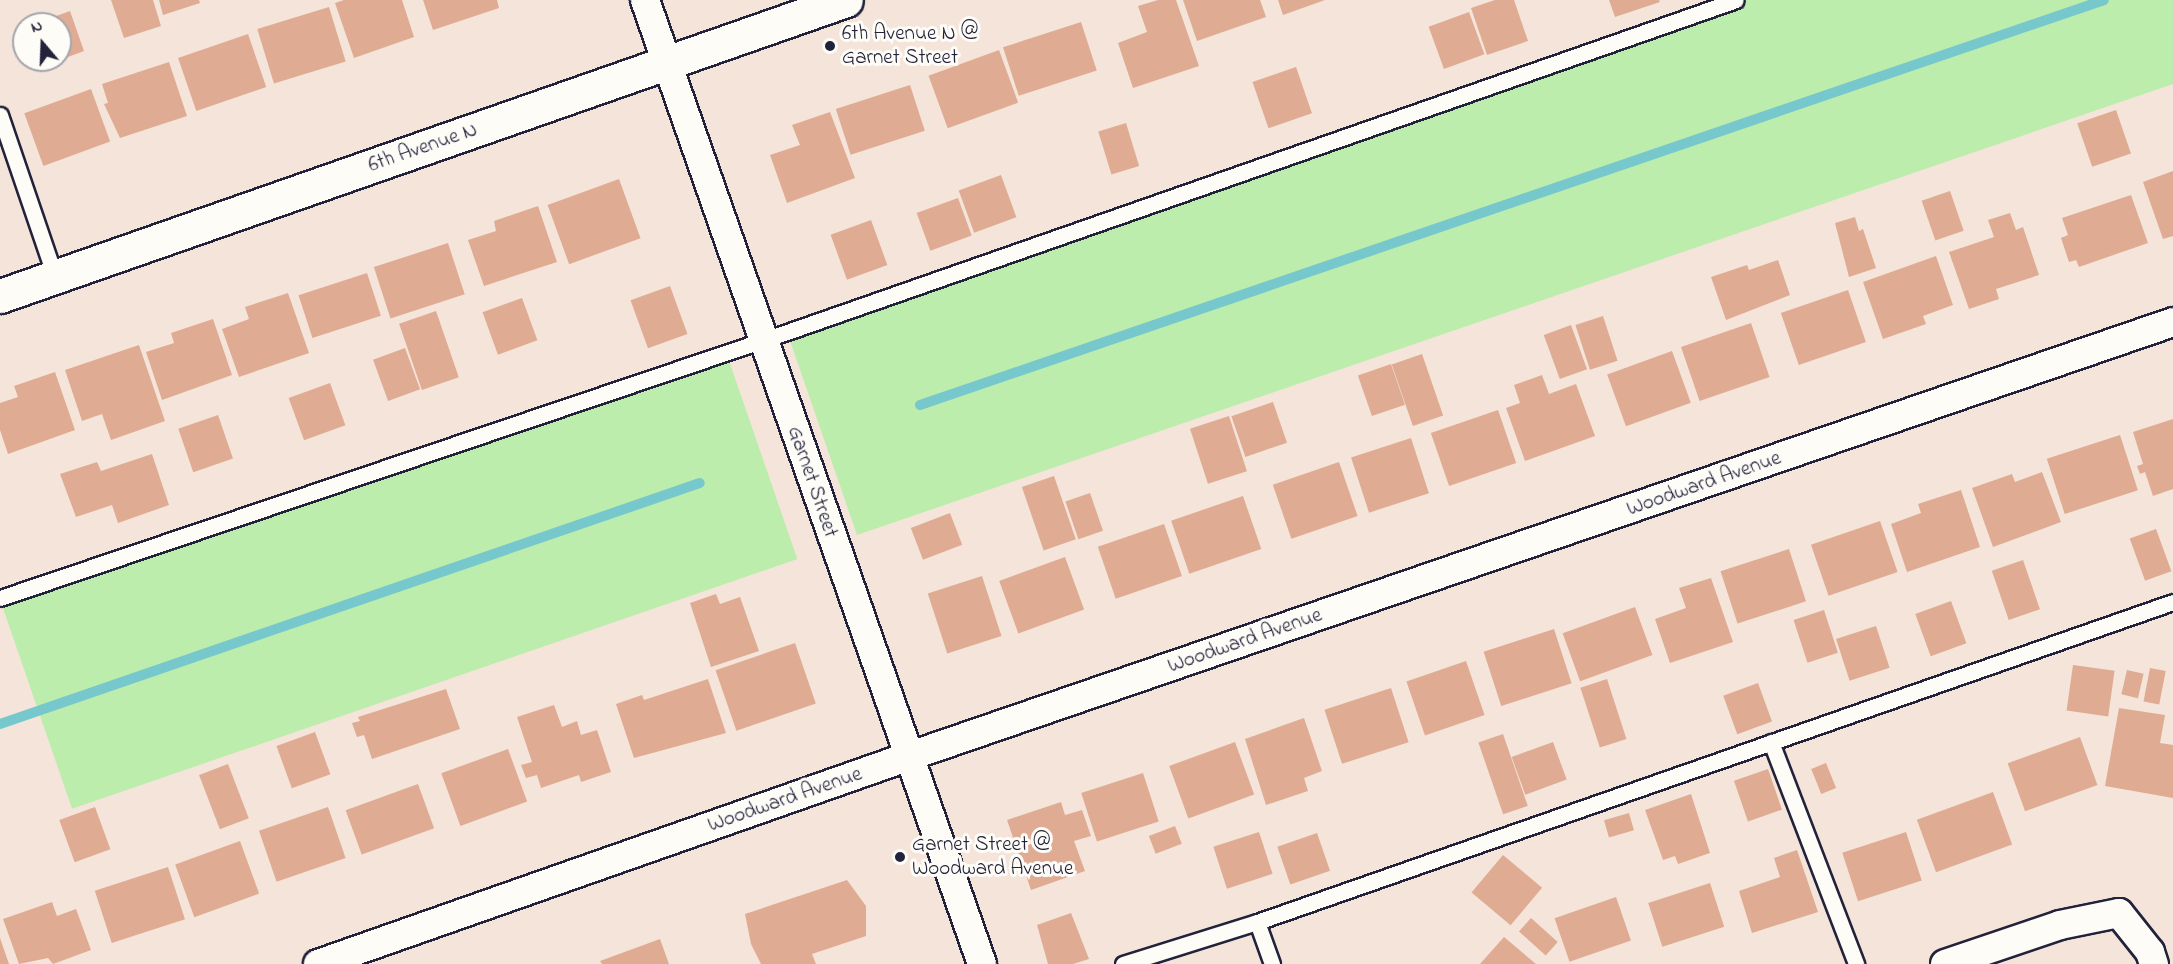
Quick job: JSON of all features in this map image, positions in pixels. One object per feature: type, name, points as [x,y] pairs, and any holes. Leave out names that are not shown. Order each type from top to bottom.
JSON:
[{"type":"street","name":"Garnet Street","points":[[645,0],[982,964]]},
{"type":"street","name":"6th Avenue N","points":[[0,296],[846,0]]},
{"type":"street","name":"Woodward Avenue","points":[[318,964],[910,756],[2173,322]]},
{"type":"street","points":[[1945,964],[2060,925],[2119,913],[2150,952],[2154,964]]},
{"type":"lane","points":[[0,598],[762,340],[1736,0]]},
{"type":"lane","points":[[0,115],[55,277]]},
{"type":"lane","points":[[1123,964],[1257,922],[2173,602]]},
{"type":"lane","points":[[1771,742],[1856,964]]},
{"type":"lane","points":[[1257,922],[1272,964]]},
{"type":"green space","points":[[1736,0],[2173,0],[2173,84],[857,535],[787,332]]},
{"type":"green space","points":[[726,352],[797,559],[72,809],[1,602]]},
{"type":"building","points":[[111,0],[153,0],[161,26],[124,38]]},
{"type":"building","points":[[159,0],[199,0],[200,3],[163,15]]},
{"type":"building","points":[[344,0],[402,0],[414,37],[354,58],[335,3]]},
{"type":"building","points":[[423,0],[497,0],[499,8],[433,30]]},
{"type":"building","points":[[1158,0],[1176,0],[1199,66],[1133,88],[1118,43],[1147,32],[1138,6]]},
{"type":"building","points":[[1183,0],[1260,0],[1266,17],[1197,41]]},
{"type":"building","points":[[1278,0],[1325,0],[1283,15]]},
{"type":"building","points":[[1495,0],[1514,0],[1528,41],[1487,55],[1471,8]]},
{"type":"building","points":[[1609,0],[1659,0],[1660,2],[1615,17]]},
{"type":"building","points":[[329,7],[346,62],[274,83],[257,29]]},
{"type":"building","points":[[1469,12],[1484,54],[1444,69],[1429,27]]},
{"type":"building","points":[[72,17],[84,51],[72,56]]},
{"type":"building","points":[[1081,22],[1097,71],[1019,96],[1003,47]]},
{"type":"building","points":[[248,34],[266,87],[196,111],[178,58]]},
{"type":"building","points":[[999,50],[1018,103],[948,128],[929,76]]},
{"type":"building","points":[[169,62],[187,116],[120,138],[104,104],[108,103],[102,84]]},
{"type":"building","points":[[1296,67],[1312,113],[1268,128],[1253,82]]},
{"type":"building","points":[[910,85],[925,131],[851,155],[836,109]]},
{"type":"building","points":[[91,89],[110,142],[43,166],[24,113]]},
{"type":"building","points":[[2116,110],[2131,153],[2092,167],[2077,123]]},
{"type":"building","points":[[830,112],[855,178],[787,203],[770,155],[800,145],[792,125]]},
{"type":"building","points":[[1126,123],[1139,166],[1111,175],[1098,131]]},
{"type":"building","points":[[2173,171],[2173,236],[2163,239],[2143,182]]},
{"type":"building","points":[[1001,175],[1016,217],[974,233],[959,190]]},
{"type":"building","points":[[619,179],[641,238],[569,264],[548,205]]},
{"type":"building","points":[[1950,191],[1964,231],[1935,240],[1922,201]]},
{"type":"building","points":[[2131,195],[2148,243],[2079,267],[2076,260],[2069,262],[2061,238],[2068,235],[2062,218]]},
{"type":"building","points":[[958,198],[972,236],[930,251],[917,213]]},
{"type":"building","points":[[538,206],[557,262],[484,286],[468,240],[496,231],[494,221]]},
{"type":"building","points":[[2010,213],[2016,230],[2023,227],[2039,275],[1996,289],[1999,299],[1969,309],[1949,252],[1994,237],[1988,220]]},
{"type":"building","points":[[1855,217],[1859,231],[1863,229],[1876,268],[1849,277],[1835,223]]},
{"type":"building","points":[[871,220],[887,265],[847,280],[831,235]]},
{"type":"building","points":[[448,243],[465,294],[391,318],[374,267]]},
{"type":"building","points":[[1936,256],[1953,305],[1923,316],[1926,324],[1883,339],[1863,282]]},
{"type":"building","points":[[1778,260],[1790,295],[1726,320],[1711,277],[1747,265],[1749,270]]},
{"type":"building","points":[[367,273],[381,316],[312,338],[299,295]]},
{"type":"building","points":[[670,286],[687,334],[648,348],[631,300]]},
{"type":"building","points":[[1848,290],[1866,342],[1799,365],[1781,313]]},
{"type":"building","points":[[288,293],[309,353],[239,377],[222,329],[249,319],[245,307]]},
{"type":"building","points":[[522,298],[537,340],[498,355],[483,312]]},
{"type":"building","points":[[436,311],[459,377],[422,390],[399,324]]},
{"type":"building","points":[[1603,316],[1618,361],[1590,370],[1575,325]]},
{"type":"building","points":[[213,319],[232,375],[162,400],[146,352],[174,343],[171,333]]},
{"type":"building","points":[[1751,323],[1770,377],[1700,401],[1681,347]]},
{"type":"building","points":[[1571,325],[1587,369],[1560,379],[1544,335]]},
{"type":"building","points":[[139,345],[165,421],[111,440],[102,414],[82,421],[65,370]]},
{"type":"building","points":[[405,348],[420,389],[388,401],[373,360]]},
{"type":"building","points":[[1672,351],[1691,403],[1626,426],[1607,375]]},
{"type":"building","points":[[1422,354],[1443,415],[1413,426],[1392,364]]},
{"type":"building","points":[[1391,364],[1405,405],[1372,416],[1358,375]]},
{"type":"building","points":[[55,372],[75,430],[8,454],[0,430],[0,403],[18,397],[14,386]]},
{"type":"building","points":[[1542,375],[1549,394],[1576,384],[1595,436],[1525,461],[1506,408],[1520,403],[1514,385]]},
{"type":"building","points":[[330,383],[345,425],[304,440],[289,398]]},
{"type":"building","points":[[1273,402],[1287,443],[1245,457],[1231,416]]},
{"type":"building","points":[[1498,410],[1516,463],[1449,486],[1431,433]]},
{"type":"building","points":[[218,415],[233,458],[193,472],[178,429]]},
{"type":"building","points":[[1229,416],[1247,471],[1208,484],[1190,429]]},
{"type":"building","points":[[2173,419],[2173,489],[2153,496],[2145,472],[2140,474],[2137,466],[2143,464],[2133,432]]},
{"type":"building","points":[[2120,435],[2138,490],[2065,514],[2047,459]]},
{"type":"building","points":[[1411,438],[1429,493],[1369,513],[1351,457]]},
{"type":"building","points":[[152,454],[169,505],[118,523],[112,505],[76,517],[60,474],[97,462],[101,471]]},
{"type":"building","points":[[1339,462],[1358,516],[1291,539],[1273,485]]},
{"type":"building","points":[[2042,472],[2061,522],[1993,547],[1972,488],[2012,474],[2015,482]]},
{"type":"building","points":[[1054,476],[1076,539],[1044,550],[1022,487]]},
{"type":"building","points":[[1961,490],[1980,547],[1907,572],[1891,524],[1921,513],[1918,504]]},
{"type":"building","points":[[1090,493],[1103,531],[1078,539],[1065,501]]},
{"type":"building","points":[[1243,496],[1261,549],[1189,574],[1171,521]]},
{"type":"building","points":[[950,513],[962,545],[923,560],[911,528]]},
{"type":"building","points":[[1880,521],[1898,572],[1829,596],[1811,545]]},
{"type":"building","points":[[1164,524],[1182,576],[1116,599],[1098,547]]},
{"type":"building","points":[[2156,529],[2171,571],[2145,581],[2130,539]]},
{"type":"building","points":[[1789,549],[1806,601],[1738,624],[1721,571]]},
{"type":"building","points":[[1065,557],[1084,610],[1018,634],[999,581]]},
{"type":"building","points":[[2023,560],[2040,609],[2009,620],[1992,571]]},
{"type":"building","points":[[982,576],[1001,636],[947,654],[928,594]]},
{"type":"building","points":[[1711,578],[1733,642],[1670,663],[1655,619],[1686,608],[1679,588]]},
{"type":"building","points":[[716,594],[720,604],[740,597],[759,651],[711,667],[690,603]]},
{"type":"building","points":[[1951,601],[1966,643],[1931,656],[1915,614]]},
{"type":"building","points":[[1635,607],[1652,655],[1580,681],[1563,633]]},
{"type":"building","points":[[1824,610],[1838,653],[1807,663],[1794,620]]},
{"type":"building","points":[[1876,626],[1890,668],[1850,681],[1836,639]]},
{"type":"building","points":[[1554,629],[1572,683],[1501,706],[1484,652]]},
{"type":"building","points":[[795,643],[816,704],[736,731],[716,670]]},
{"type":"building","points":[[1466,661],[1485,715],[1425,735],[1406,682]]},
{"type":"building","points":[[2073,665],[2115,671],[2108,716],[2067,711]]},
{"type":"building","points":[[2150,668],[2166,671],[2159,704],[2144,701]]},
{"type":"building","points":[[2127,670],[2144,674],[2138,698],[2121,694]]},
{"type":"building","points":[[708,679],[726,733],[634,758],[616,704],[642,695],[644,700]]},
{"type":"building","points":[[1607,679],[1626,739],[1600,748],[1580,688]]},
{"type":"building","points":[[1758,683],[1772,722],[1737,734],[1723,696]]},
{"type":"building","points":[[1391,688],[1409,742],[1342,764],[1324,710]]},
{"type":"building","points":[[446,689],[460,729],[372,759],[364,735],[357,737],[352,723],[360,721],[358,717]]},
{"type":"building","points":[[554,705],[562,727],[577,721],[581,735],[597,730],[611,772],[581,782],[579,775],[541,788],[537,775],[526,778],[521,765],[532,762],[517,717]]},
{"type":"building","points":[[2119,708],[2165,715],[2160,743],[2173,745],[2173,798],[2105,786]]},
{"type":"building","points":[[1304,718],[1322,771],[1304,778],[1308,791],[1266,805],[1245,739]]},
{"type":"building","points":[[315,732],[330,774],[292,788],[276,746]]},
{"type":"building","points":[[1503,734],[1528,806],[1503,814],[1478,742]]},
{"type":"building","points":[[2080,737],[2097,785],[2025,811],[2008,763]]},
{"type":"building","points":[[1235,742],[1254,795],[1188,819],[1169,766]]},
{"type":"building","points":[[1553,742],[1567,780],[1525,795],[1512,757]]},
{"type":"building","points":[[508,749],[527,802],[460,826],[441,773]]},
{"type":"building","points":[[1826,763],[1836,788],[1821,794],[1811,769]]},
{"type":"building","points":[[228,764],[249,818],[220,829],[199,775]]},
{"type":"building","points":[[1768,769],[1782,810],[1748,821],[1734,781]]},
{"type":"building","points":[[1143,773],[1159,822],[1097,842],[1081,793]]},
{"type":"building","points":[[418,784],[434,828],[362,855],[346,810]]},
{"type":"building","points":[[1993,792],[2012,845],[1936,872],[1917,820]]},
{"type":"building","points":[[1691,794],[1710,853],[1678,864],[1675,856],[1663,860],[1645,810]]},
{"type":"building","points":[[1061,802],[1065,815],[1082,810],[1091,836],[1074,841],[1085,871],[1031,890],[1007,820]]},
{"type":"building","points":[[95,807],[110,849],[75,862],[59,820]]},
{"type":"building","points":[[328,807],[346,858],[277,882],[259,831]]},
{"type":"building","points":[[1629,813],[1634,830],[1609,837],[1604,820]]},
{"type":"building","points":[[1175,826],[1182,844],[1156,854],[1149,836]]},
{"type":"building","points":[[1259,832],[1273,874],[1227,889],[1213,847]]},
{"type":"building","points":[[1906,832],[1922,881],[1858,901],[1842,853]]},
{"type":"building","points":[[1317,833],[1330,871],[1290,884],[1277,847]]},
{"type":"building","points":[[240,841],[259,894],[194,917],[175,865]]},
{"type":"building","points":[[1797,850],[1818,912],[1752,933],[1739,891],[1780,877],[1774,858]]},
{"type":"building","points":[[1503,855],[1542,888],[1511,925],[1472,893]]},
{"type":"building","points":[[168,867],[185,919],[112,943],[95,891]]},
{"type":"building","points":[[847,880],[866,906],[866,936],[812,954],[816,964],[761,964],[751,944],[745,914]]},
{"type":"building","points":[[1710,883],[1724,927],[1662,947],[1648,903]]},
{"type":"building","points":[[1616,897],[1631,940],[1570,962],[1555,918]]},
{"type":"building","points":[[52,902],[57,916],[76,909],[91,950],[53,964],[48,958],[19,964],[3,919]]},
{"type":"building","points":[[1071,913],[1089,959],[1073,964],[1048,964],[1037,925]]},
{"type":"building","points":[[1531,918],[1558,942],[1546,955],[1519,931]]},
{"type":"building","points":[[1504,937],[1536,964],[1480,964]]},
{"type":"building","points":[[0,938],[9,964],[0,964]]},
{"type":"building","points":[[660,939],[669,964],[602,964],[600,961]]},
{"type":"waterway","points":[[920,405],[2104,0]]},
{"type":"waterway","points":[[0,724],[700,483]]},
{"type":"place","name":"6th Avenue N @ Garnet Street","points":[[830,46]]},
{"type":"place","name":"Garnet Street @ Woodward Avenue","points":[[900,857]]}]
